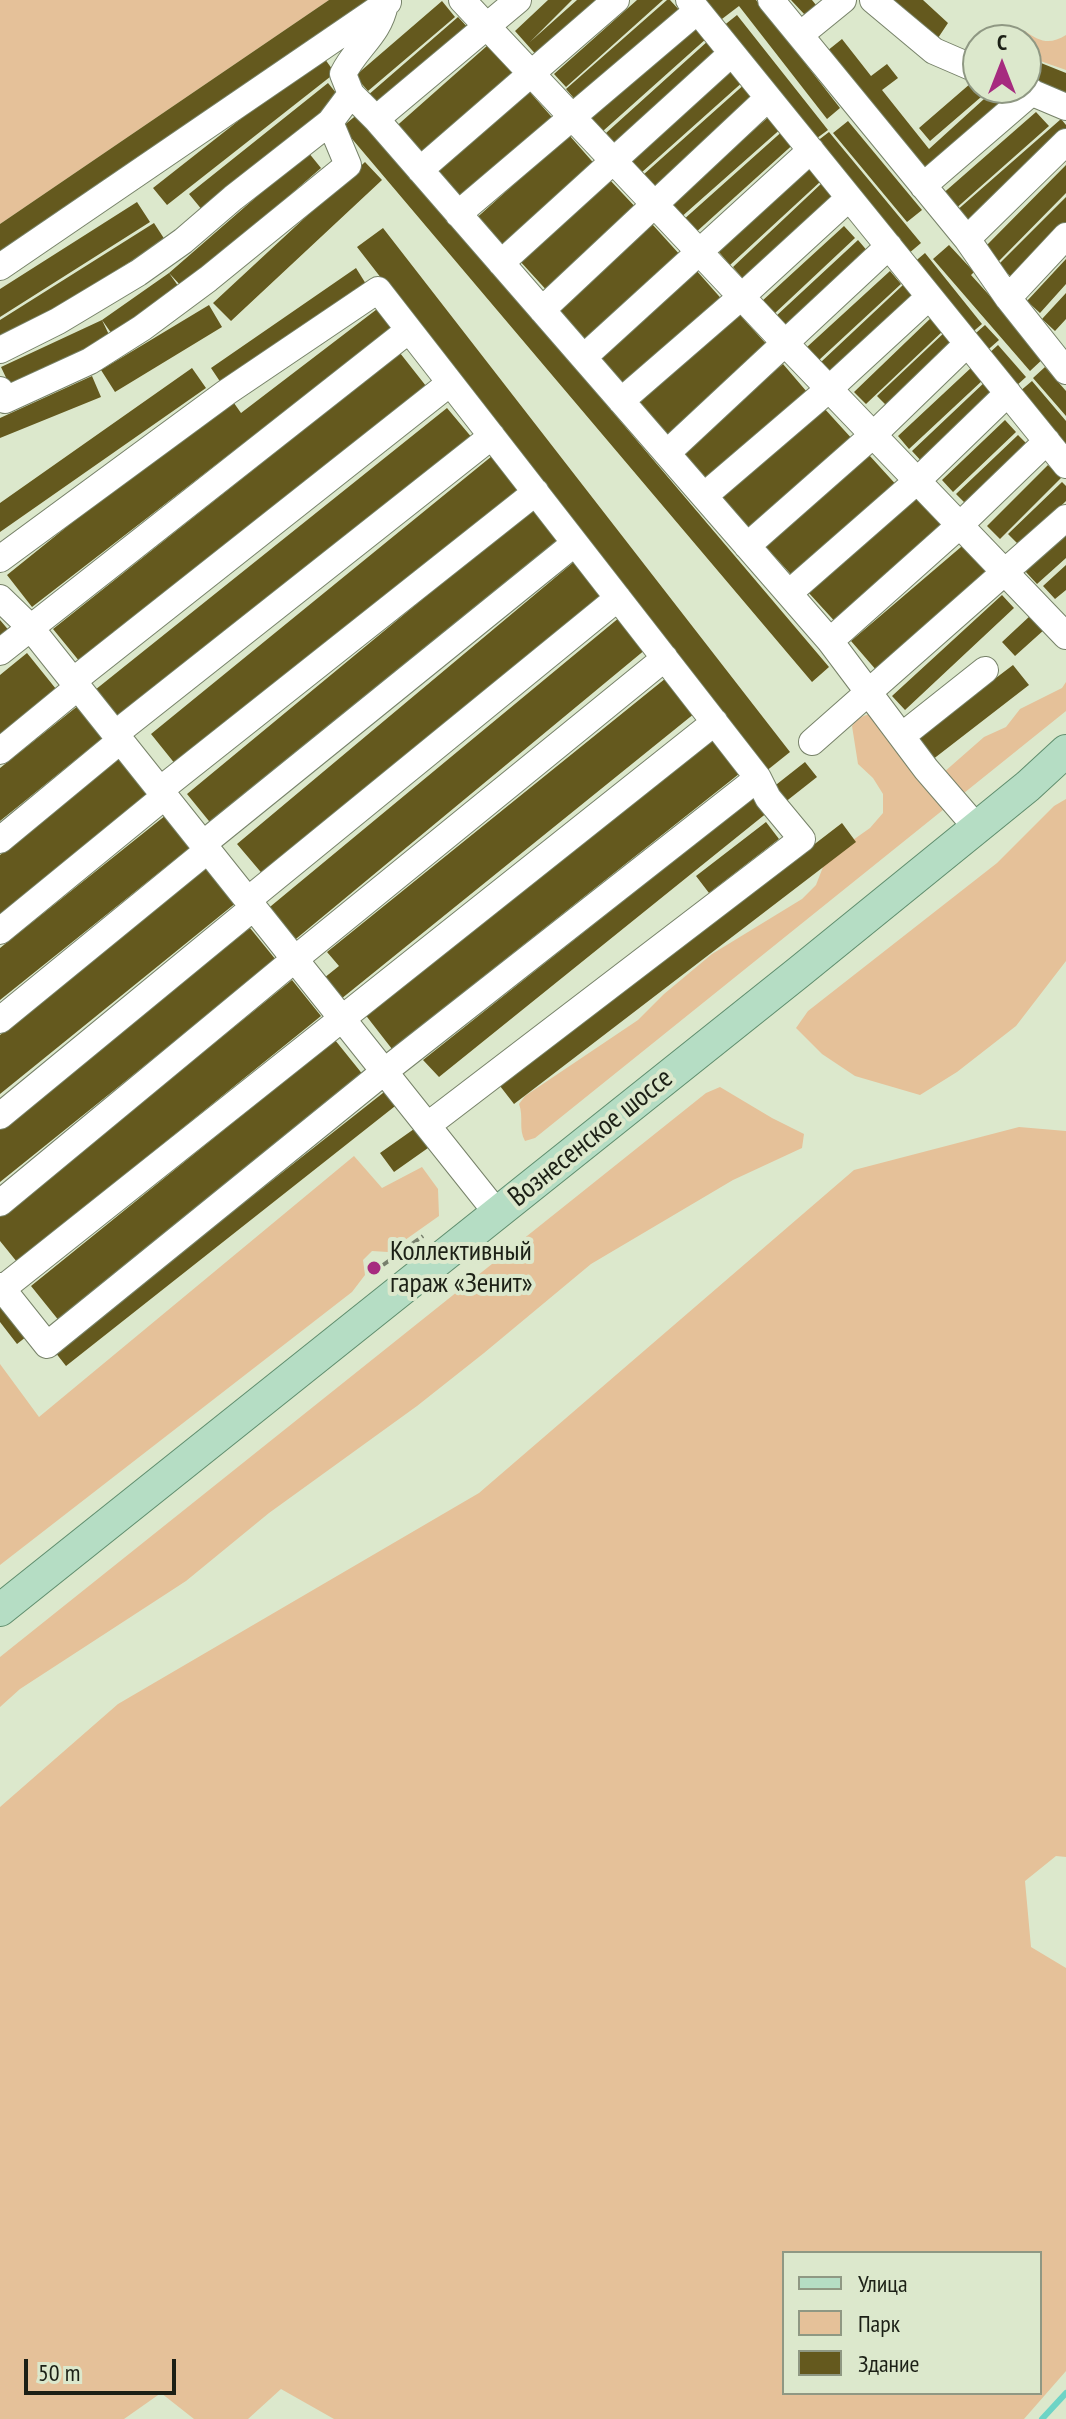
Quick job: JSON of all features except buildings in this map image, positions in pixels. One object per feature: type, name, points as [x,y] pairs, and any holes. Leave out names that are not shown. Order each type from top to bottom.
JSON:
[{"type":"main road","name":"Вознесенское шоссе","points":[[0,1610],[977,828],[1066,751]]},
{"type":"lane","points":[[462,0],[917,481],[1005,572],[1062,625]]},
{"type":"lane","points":[[376,119],[518,0]]},
{"type":"lane","points":[[420,170],[616,0]]},
{"type":"lane","points":[[771,0],[967,239],[1008,298],[1061,356]]},
{"type":"lane","points":[[800,35],[843,0]]},
{"type":"lane","points":[[873,0],[934,51],[962,63]]},
{"type":"lane","points":[[388,2],[381,22],[353,54],[343,74],[351,94],[830,641],[926,769],[977,828]]},
{"type":"lane","points":[[0,267],[388,2]]},
{"type":"lane","points":[[458,214],[573,118],[693,5],[1066,465]]},
{"type":"lane","points":[[501,263],[732,53]]},
{"type":"lane","points":[[0,350],[58,321],[138,273],[183,241],[330,122],[351,94]]},
{"type":"lane","points":[[1042,97],[1066,107]]},
{"type":"lane","points":[[542,310],[768,98]]},
{"type":"lane","points":[[923,186],[1011,104]]},
{"type":"lane","points":[[0,390],[5,400],[90,361],[142,328],[220,270],[348,165],[330,122]]},
{"type":"lane","points":[[967,239],[1066,142]]},
{"type":"lane","points":[[584,357],[811,150]]},
{"type":"lane","points":[[621,401],[849,198]]},
{"type":"lane","points":[[1008,298],[1066,236]]},
{"type":"lane","points":[[667,453],[889,246]]},
{"type":"lane","points":[[0,559],[227,392],[378,290],[758,778],[768,798],[802,839],[428,1125]]},
{"type":"lane","points":[[704,496],[829,389],[929,297]]},
{"type":"lane","points":[[0,652],[409,330]]},
{"type":"lane","points":[[747,546],[873,435],[967,344]]},
{"type":"lane","points":[[0,751],[76,684],[450,383]]},
{"type":"lane","points":[[789,593],[917,481],[1008,393]]},
{"type":"lane","points":[[0,840],[118,737],[492,436]]},
{"type":"lane","points":[[830,641],[960,525],[1047,441]]},
{"type":"lane","points":[[0,931],[162,793],[536,492]]},
{"type":"lane","points":[[812,742],[1066,518]]},
{"type":"lane","points":[[0,1020],[575,543]]},
{"type":"lane","points":[[0,598],[30,627],[497,1213]]},
{"type":"lane","points":[[0,1116],[618,598]]},
{"type":"lane","points":[[0,1203],[665,658]]},
{"type":"lane","points":[[903,735],[985,670]]},
{"type":"lane","points":[[715,722],[1,1288],[47,1345],[385,1071],[758,778]]},
{"type":"green space","points":[[0,0],[329,0],[0,224]]},
{"type":"green space","points":[[1066,35],[1066,70],[1042,62],[1042,40],[1055,40]]},
{"type":"green space","points":[[1066,682],[1066,711],[535,1138],[525,1141],[519,1104],[525,1096],[638,1020],[712,954],[802,899],[816,885],[823,867],[836,852],[870,828],[883,813],[883,794],[873,778],[858,764],[852,726],[857,720],[876,714],[935,780],[984,737],[1006,727],[1020,709],[1062,688]]},
{"type":"green space","points":[[1066,799],[1066,961],[1016,1026],[957,1072],[920,1095],[855,1076],[822,1054],[796,1028],[808,1011],[997,863],[1054,806]]},
{"type":"green space","points":[[720,1087],[804,1134],[802,1148],[733,1180],[591,1264],[417,1406],[269,1513],[186,1581],[20,1689],[0,1707],[0,1657],[706,1093]]},
{"type":"green space","points":[[1019,1127],[1066,1131],[1066,1857],[1056,1856],[1025,1881],[1031,1947],[1066,1968],[1066,2371],[1024,2419],[334,2419],[281,2389],[248,2419],[194,2419],[161,2393],[124,2419],[0,2419],[0,1807],[118,1704],[479,1493],[854,1170]]},
{"type":"green space","points":[[354,1156],[382,1188],[422,1167],[438,1189],[439,1216],[388,1252],[372,1251],[363,1260],[365,1275],[352,1292],[0,1565],[0,1364],[39,1417]]},
{"type":"waterway","points":[[1042,2419],[1066,2393]]},
{"type":"place","name":"Коллективный гараж «Зенит»","points":[[374,1268]]}]
